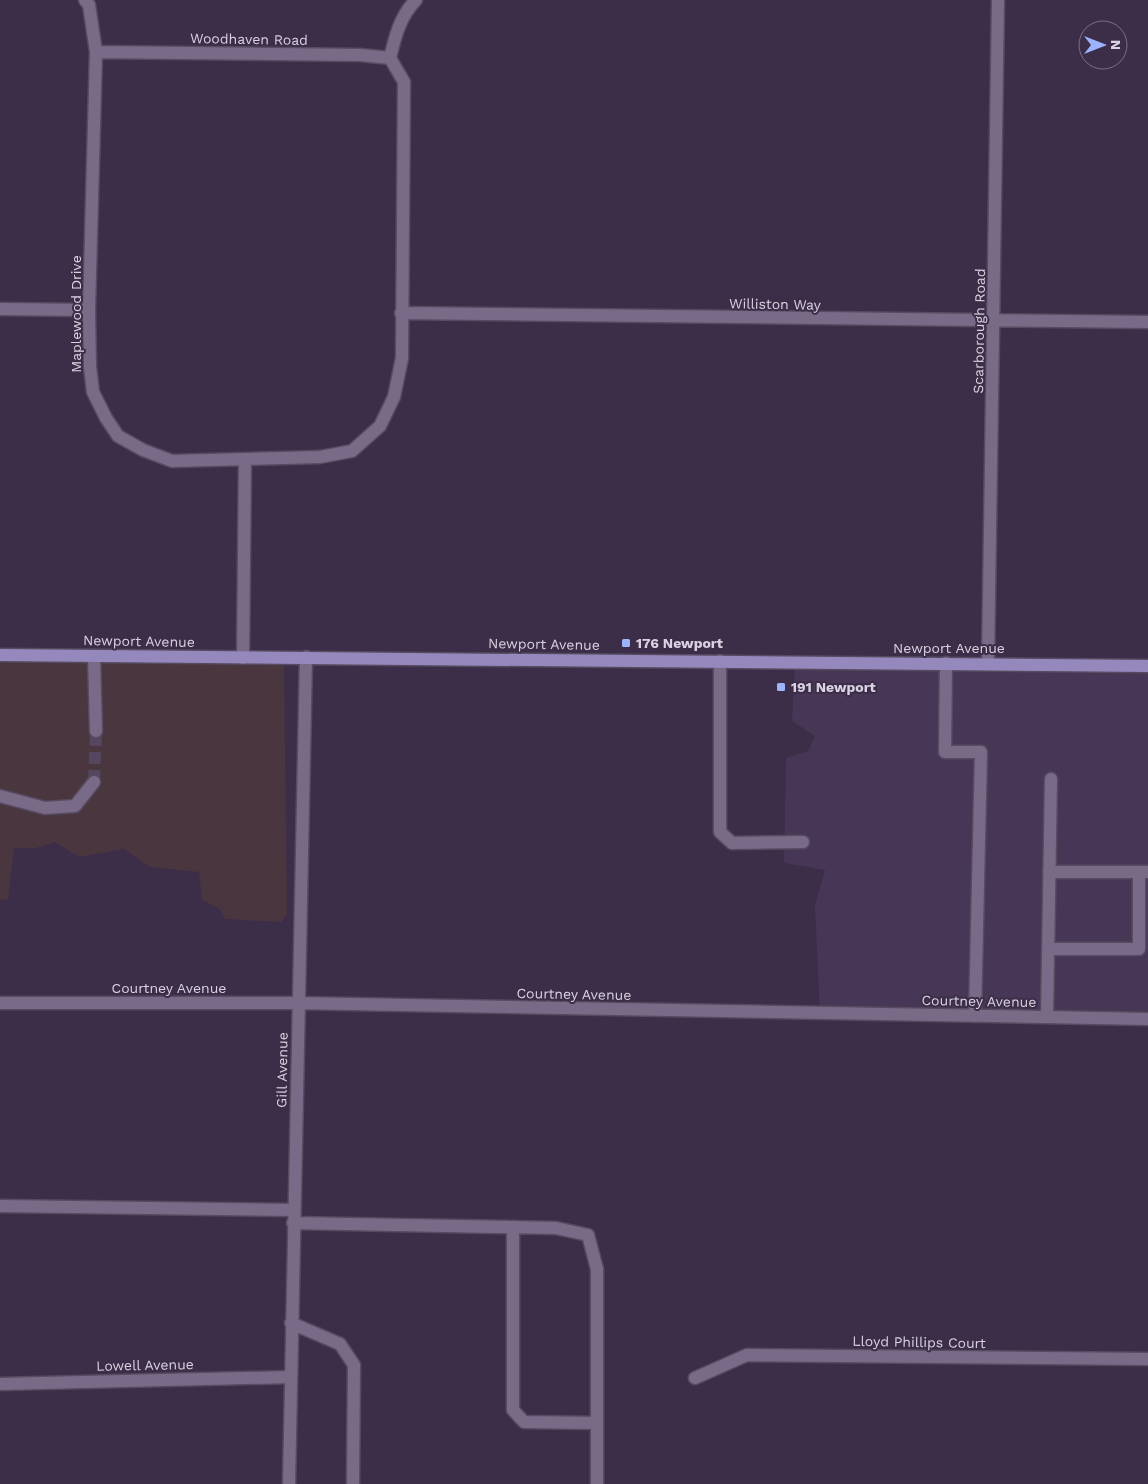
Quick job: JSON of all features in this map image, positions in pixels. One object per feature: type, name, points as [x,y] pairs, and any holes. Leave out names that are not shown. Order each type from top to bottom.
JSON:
[{"type":"main road","name":"Newport Avenue","points":[[0,655],[1148,666]]},
{"type":"street","points":[[85,0],[89,5],[96,52]]},
{"type":"street","points":[[390,58],[397,30],[408,8],[416,0]]},
{"type":"street","name":"Scarborough Road","points":[[988,663],[998,0]]},
{"type":"street","name":"Woodhaven Road","points":[[96,52],[360,55],[390,58]]},
{"type":"street","name":"Maplewood Drive","points":[[96,52],[89,310],[90,367],[93,392],[106,418],[118,436],[143,450],[172,461],[320,457],[352,451],[380,426],[394,398],[402,358],[404,82],[390,58]]},
{"type":"street","points":[[0,309],[89,310]]},
{"type":"street","name":"Williston Way","points":[[401,313],[994,322],[1148,322]]},
{"type":"street","points":[[243,658],[245,460]]},
{"type":"street","points":[[94,656],[96,731]]},
{"type":"street","name":"Gill Avenue","points":[[289,1484],[293,1216],[306,657]]},
{"type":"street","points":[[720,661],[720,832],[732,843],[803,842]]},
{"type":"street","points":[[946,663],[946,752],[981,752],[975,1016]]},
{"type":"street","points":[[1047,1017],[1051,780]]},
{"type":"street","points":[[0,796],[45,808],[75,806],[94,782]]},
{"type":"street","points":[[1048,949],[1139,949],[1144,872],[1050,872]]},
{"type":"street","name":"Courtney Avenue","points":[[0,1003],[298,1003],[1148,1019]]},
{"type":"street","points":[[0,1206],[293,1216],[556,1228],[588,1235],[597,1269],[597,1484]]},
{"type":"street","points":[[513,1227],[513,1410],[524,1422],[597,1423]]},
{"type":"street","points":[[291,1323],[340,1344],[354,1365],[353,1484]]},
{"type":"street","name":"Lloyd Phillips Court","points":[[695,1378],[747,1355],[1148,1360]]},
{"type":"street","name":"Lowell Avenue","points":[[0,1384],[291,1377]]},
{"type":"shaded area","points":[[0,656],[284,661],[287,915],[281,922],[225,919],[220,909],[202,900],[199,872],[150,867],[124,849],[79,857],[55,842],[36,848],[14,848],[8,899],[0,900]]},
{"type":"shaded area","points":[[795,664],[1148,667],[1148,1014],[820,1015],[815,905],[825,870],[784,863],[786,758],[808,751],[815,736],[792,721]]},
{"type":"tunnel","points":[[94,782],[96,731]]},
{"type":"place","name":"176 Newport","points":[[626,643]]},
{"type":"place","name":"191 Newport","points":[[781,687]]}]
